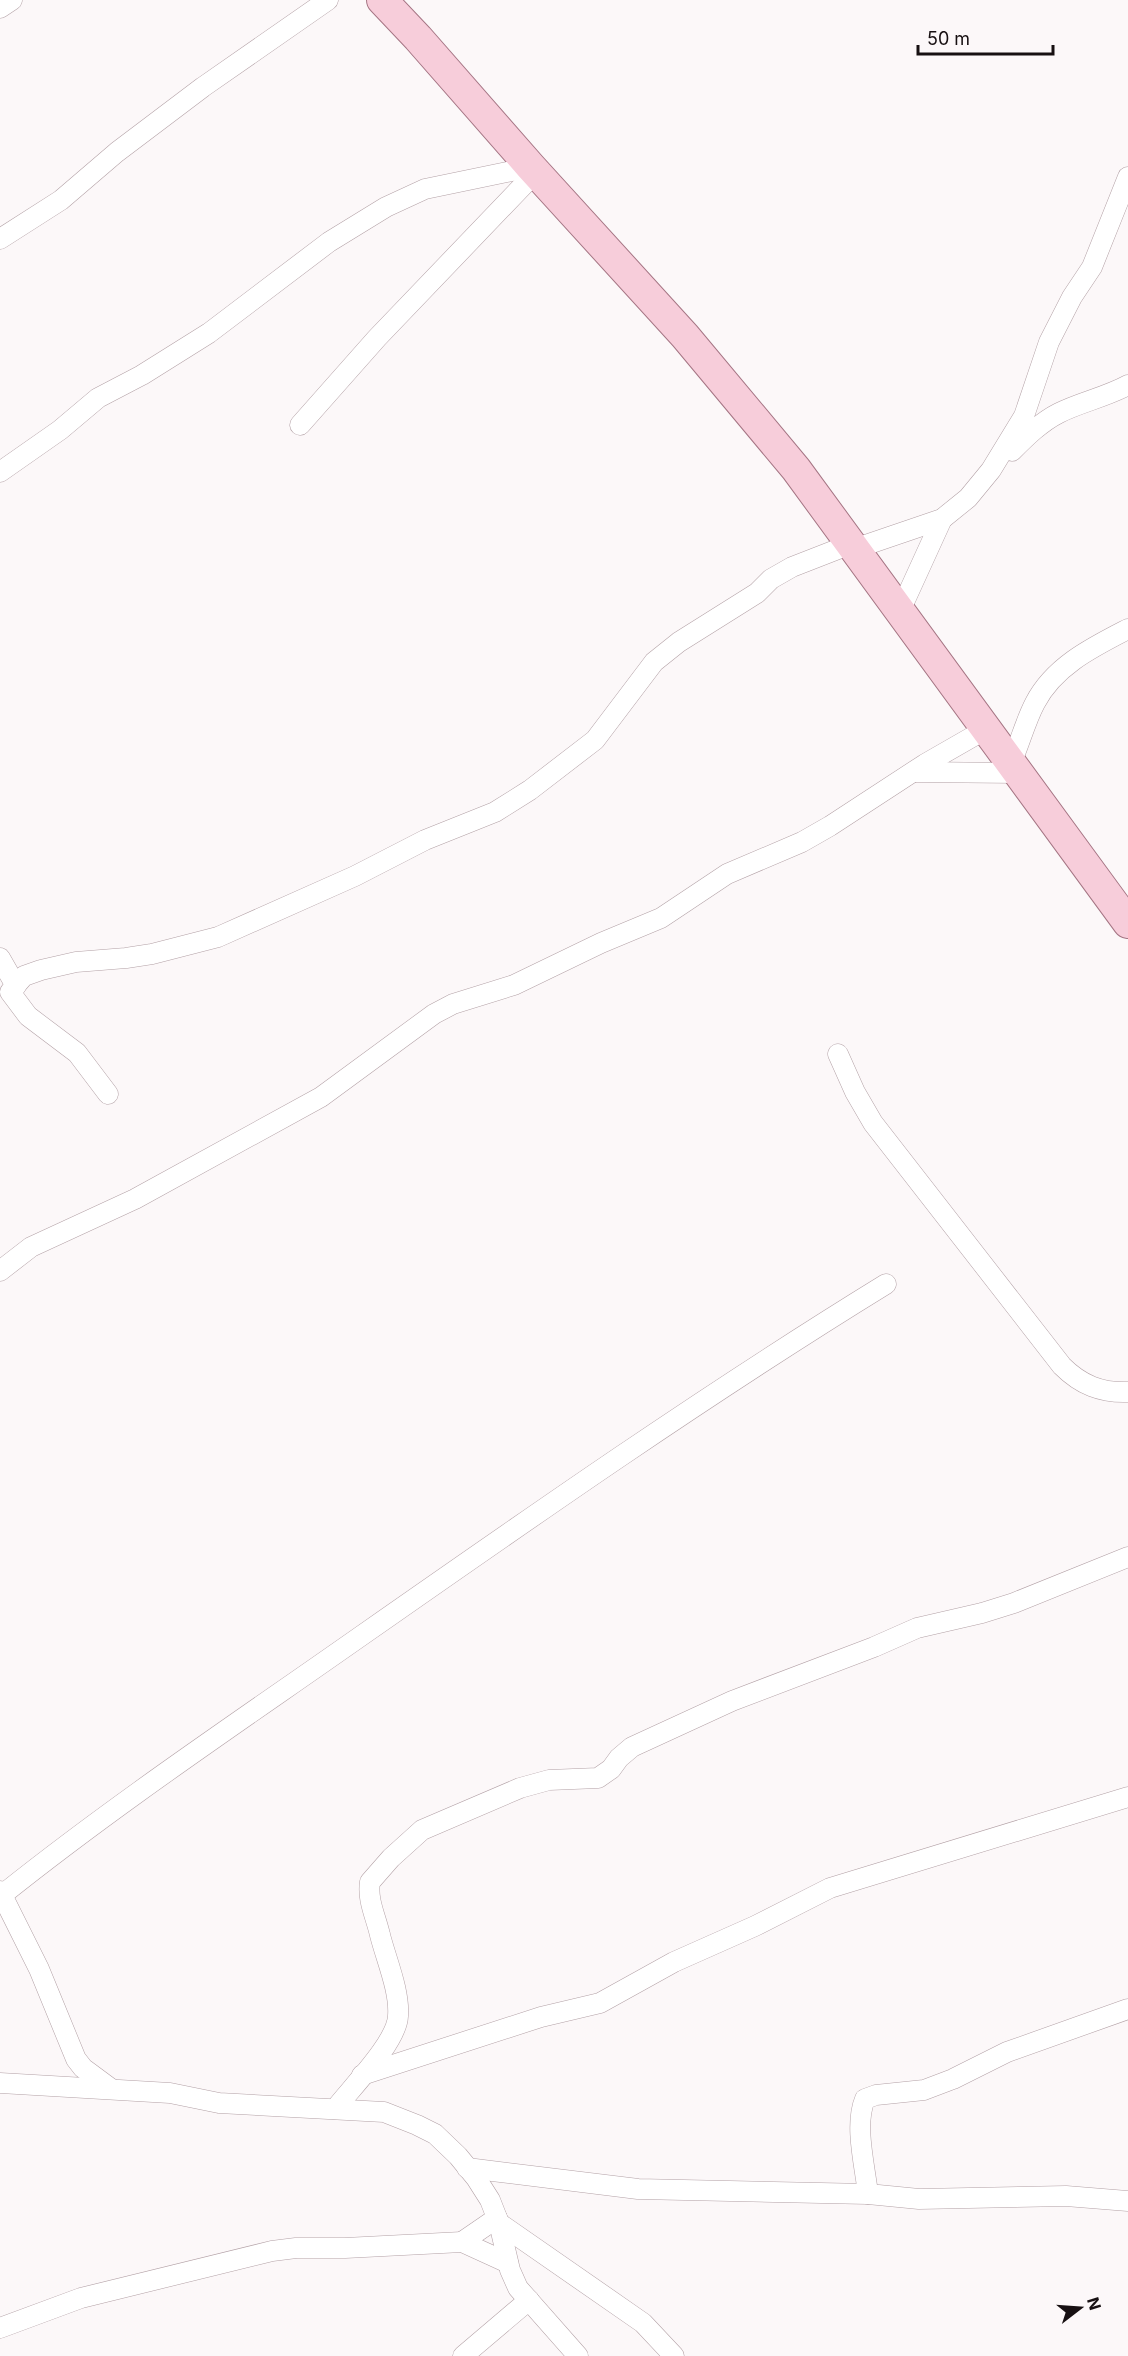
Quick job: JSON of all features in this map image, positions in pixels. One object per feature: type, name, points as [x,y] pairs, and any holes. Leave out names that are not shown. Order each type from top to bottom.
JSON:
[{"type":"main road","points":[[382,0],[685,336],[796,469],[1128,923]]},
{"type":"street","points":[[0,8],[12,0]]},
{"type":"street","points":[[0,239],[61,200],[117,152],[203,87],[328,0]]},
{"type":"street","points":[[300,425],[377,338],[425,290],[534,169]]},
{"type":"street","points":[[0,472],[60,430],[98,398],[142,375],[209,333],[329,242],[376,212],[425,189],[534,169]]},
{"type":"street","points":[[991,470],[1024,416],[1048,342],[1072,297],[1092,267],[1128,177]]},
{"type":"street","points":[[9,994],[24,976],[41,970],[76,962],[152,954],[218,937],[355,876],[425,840],[495,812],[531,790],[595,740],[654,662],[679,642],[758,593],[771,579],[792,567],[942,519],[968,498],[991,470],[1042,423],[1060,413],[1128,386]]},
{"type":"street","points":[[900,611],[942,519]]},
{"type":"street","points":[[914,772],[1015,768],[1035,703],[1053,677],[1087,651],[1128,628]]},
{"type":"street","points":[[0,1271],[31,1247],[135,1199],[321,1097],[434,1014],[453,1004],[514,985],[601,943],[661,918],[727,874],[802,842],[830,826],[986,729]]},
{"type":"street","points":[[0,958],[9,994],[28,1016],[77,1053],[108,1094]]},
{"type":"street","points":[[838,1054],[873,1124],[1062,1366],[1089,1387],[1114,1393],[1128,1392]]},
{"type":"street","points":[[110,2088],[83,2068],[76,2059],[39,1969],[1,1893],[216,1737],[671,1422],[792,1342],[886,1284]]},
{"type":"street","points":[[335,2109],[395,2032],[398,2017],[394,1989],[370,1900],[370,1882],[391,1857],[422,1830],[520,1788],[549,1780],[598,1778],[611,1769],[632,1747],[732,1701],[874,1647],[917,1628],[1014,1603],[1128,1557]]},
{"type":"street","points":[[362,2075],[541,2017],[600,2003],[674,1962],[830,1888],[1128,1797]]},
{"type":"street","points":[[868,2194],[860,2123],[860,2109],[865,2099],[876,2095],[924,2090],[954,2079],[1007,2052],[1128,2009]]},
{"type":"street","points":[[0,2083],[170,2093],[219,2103],[384,2112],[417,2125],[435,2134],[467,2168],[490,2200],[500,2228],[508,2263],[519,2288],[578,2356]]},
{"type":"street","points":[[467,2168],[638,2189],[868,2194],[919,2199],[1066,2196],[1128,2201]]},
{"type":"street","points":[[0,2328],[81,2298],[272,2251],[296,2248],[462,2242],[500,2228],[524,2239],[643,2323],[674,2356]]},
{"type":"street","points":[[462,2242],[508,2263]]},
{"type":"street","points":[[463,2356],[529,2300]]}]
